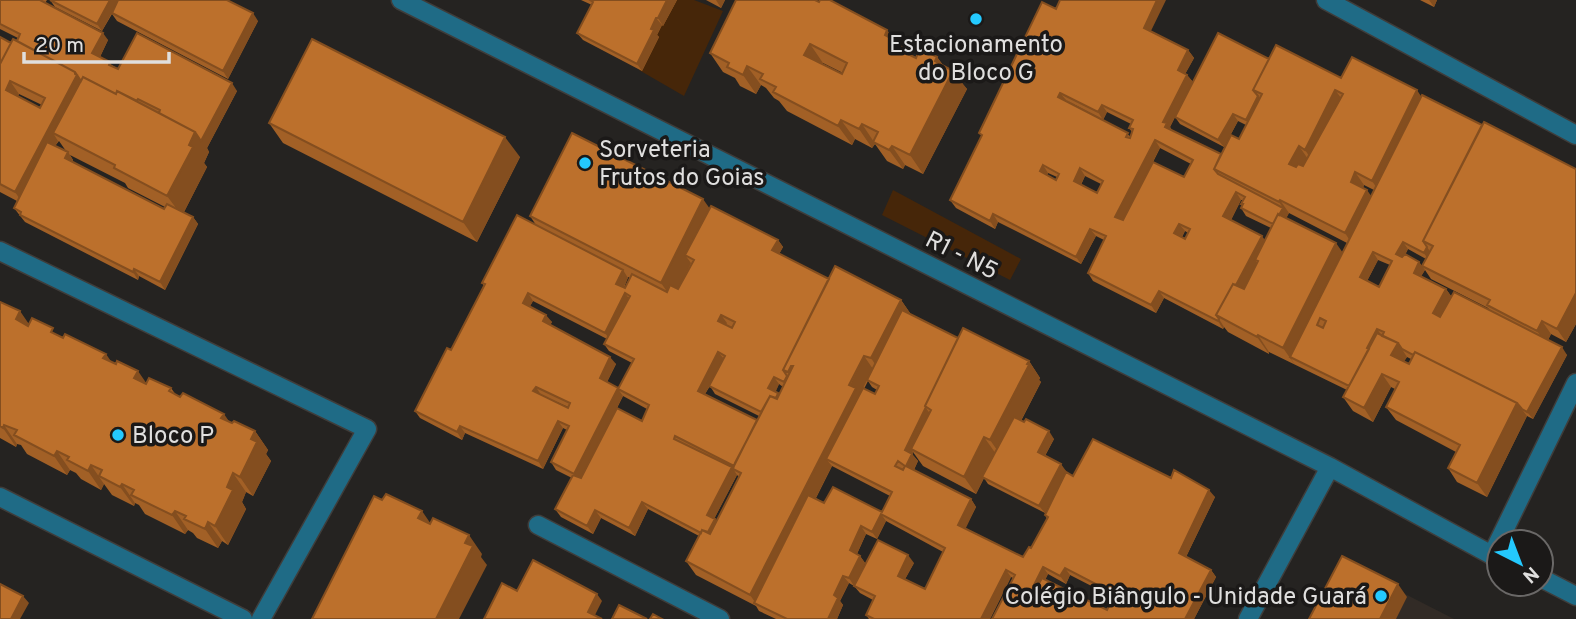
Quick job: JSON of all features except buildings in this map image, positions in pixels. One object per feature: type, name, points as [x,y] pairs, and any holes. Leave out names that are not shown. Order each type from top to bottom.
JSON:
[{"type":"street","name":"R1 - N5","points":[[401,0],[1330,467],[1485,551]]},
{"type":"street","points":[[1326,0],[1576,135]]},
{"type":"street","points":[[0,251],[367,429],[261,619]]},
{"type":"street","points":[[1509,528],[1576,383]]},
{"type":"street","points":[[1248,619],[1330,467]]},
{"type":"street","points":[[0,497],[243,619]]},
{"type":"street","points":[[538,525],[720,619]]},
{"type":"street","points":[[1555,585],[1576,596]]},
{"type":"shaded area","points":[[664,0],[694,0],[723,11],[684,96],[639,70]]},
{"type":"shaded area","points":[[893,190],[1021,259],[1010,280],[882,215]]},
{"type":"shaded area","name":"Colégio Biângulo - Unidade Guará","points":[[1364,573],[1454,619],[1340,619]]},
{"type":"place","name":"Estacionamento do Bloco G","points":[[976,19]]},
{"type":"place","name":"Sorveteria Frutos do Goias","points":[[585,163]]},
{"type":"place","name":"Bloco P","points":[[118,435]]},
{"type":"place","name":"Colégio Biângulo - Unidade Guará","points":[[1381,596]]}]
